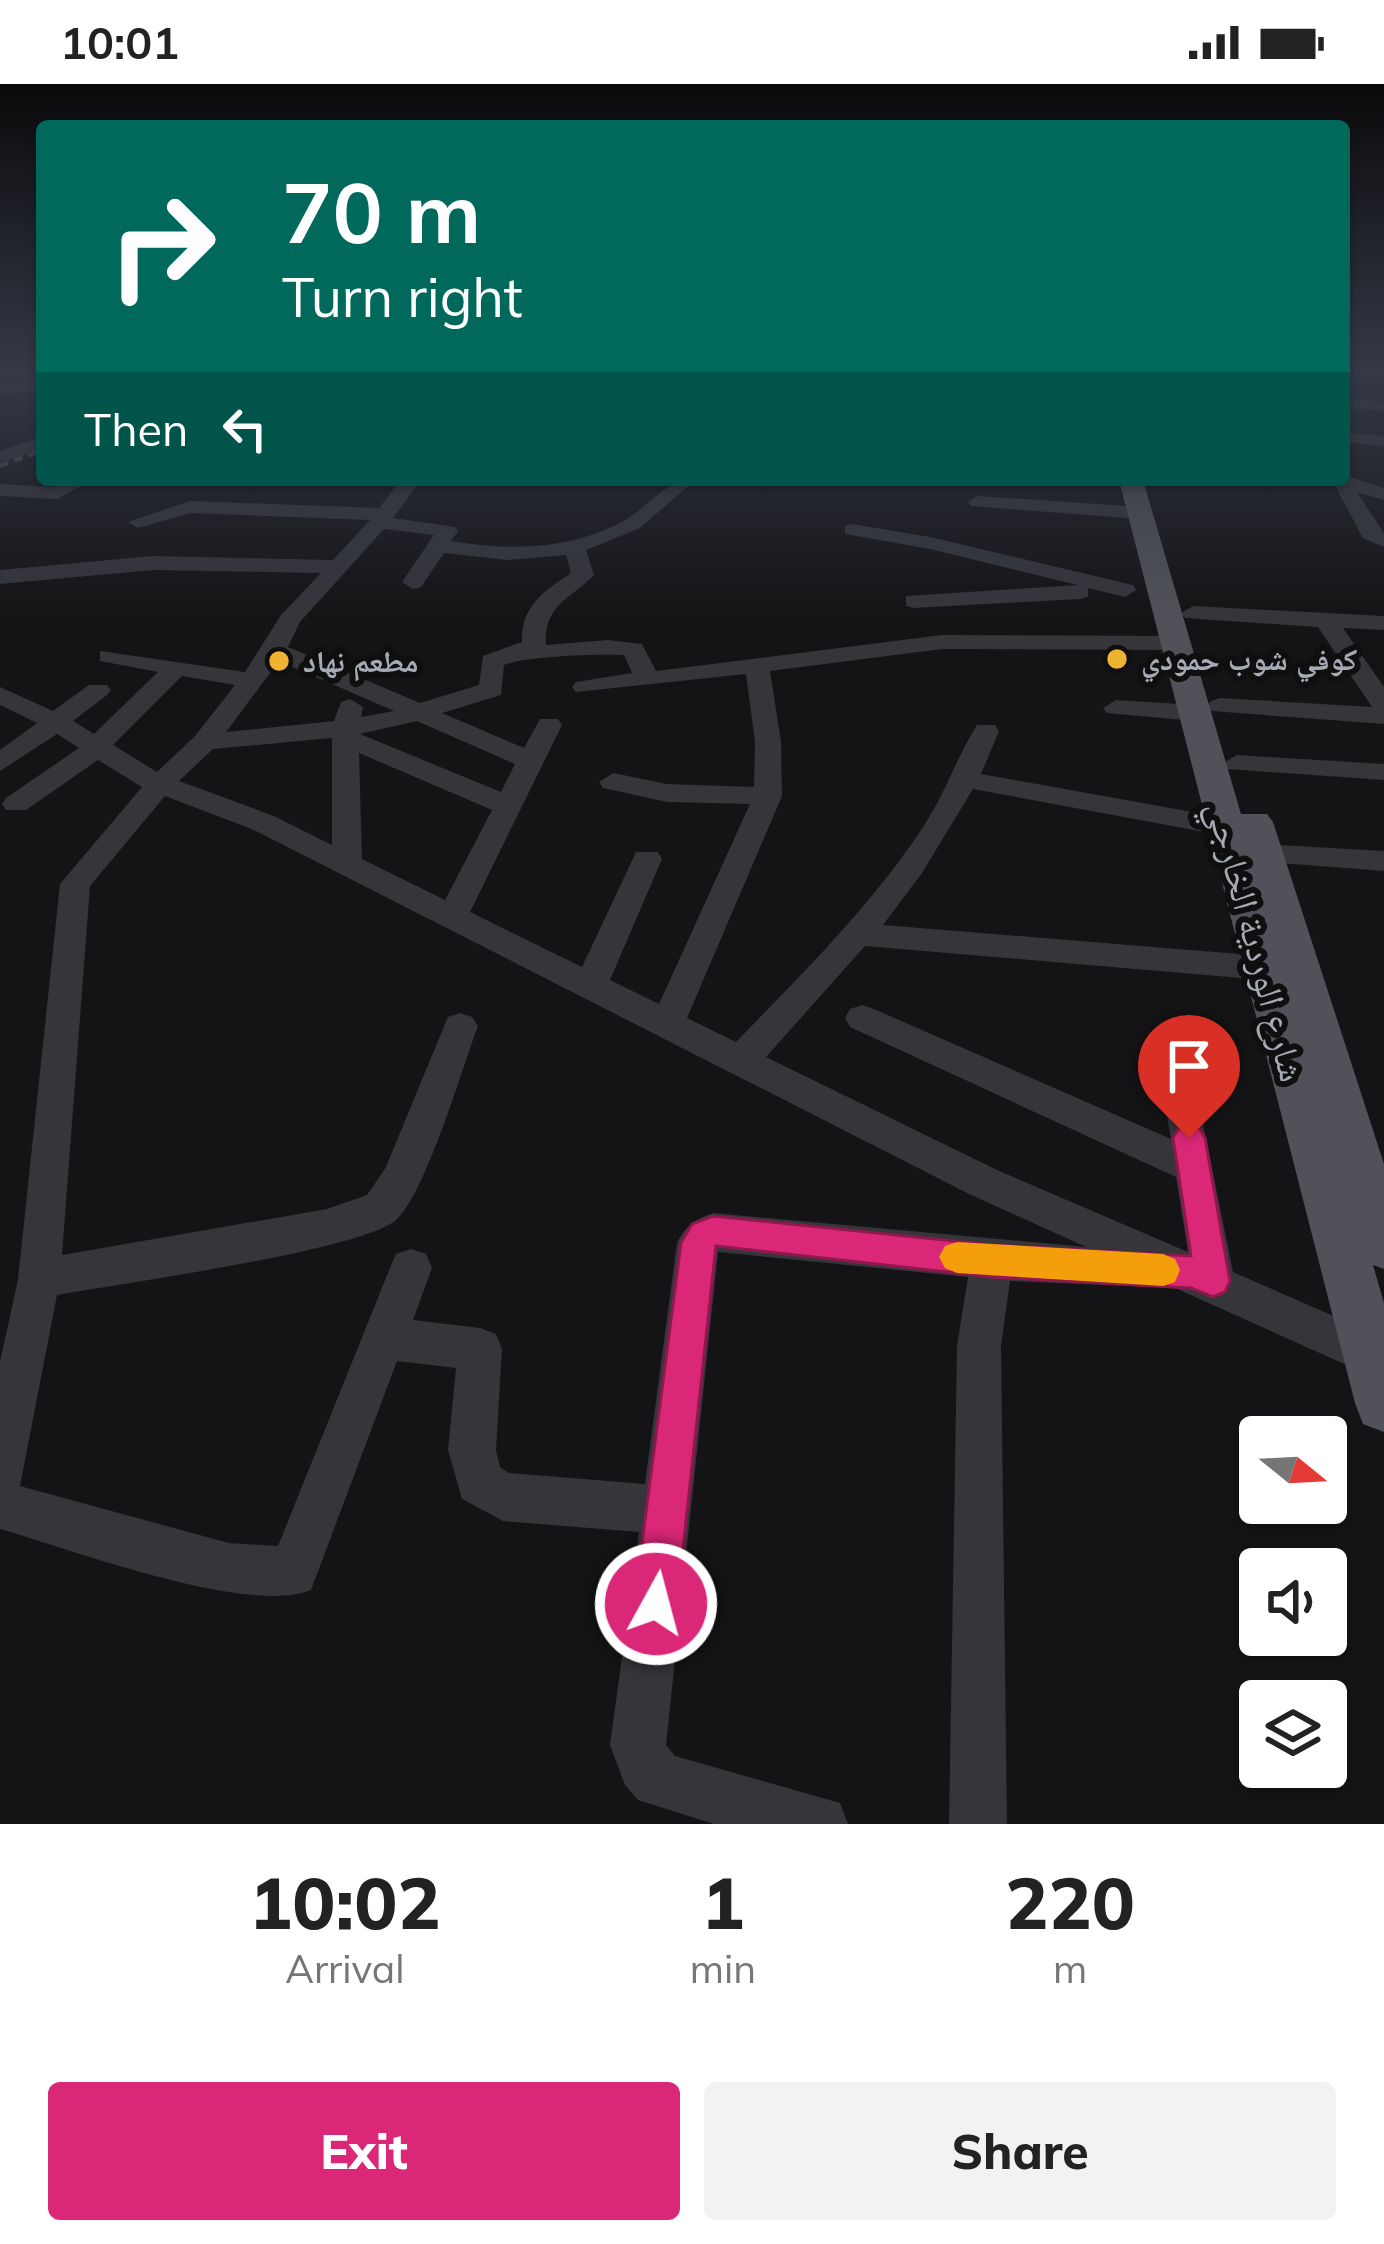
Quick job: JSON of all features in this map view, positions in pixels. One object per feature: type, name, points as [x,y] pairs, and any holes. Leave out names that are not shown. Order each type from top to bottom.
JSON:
[{"type":"main road","name":"شارع الوردية الخارجي","points":[[1141,491],[1164,609],[1237,763],[1263,854],[1373,1172],[1384,1245]]},
{"type":"main road","name":"شارع الوردية الخارجي","points":[[1208,709],[1226,827],[1384,1402]]},
{"type":"street","points":[[0,474],[36,461]]},
{"type":"street","points":[[1350,484],[1384,494]]},
{"type":"street","points":[[0,490],[57,493],[70,486]]},
{"type":"street","points":[[0,1475],[39,1279],[75,884],[162,782],[205,742],[275,650],[290,620],[406,486]]},
{"type":"street","points":[[440,546],[492,555],[575,548],[650,515],[679,486]]},
{"type":"street","points":[[1345,486],[1370,534],[1384,541]]},
{"type":"street","points":[[852,530],[1141,491]]},
{"type":"street","points":[[138,522],[190,507],[381,518],[448,531],[413,582]]},
{"type":"street","points":[[959,514],[1164,609]]},
{"type":"street","points":[[575,548],[583,575],[546,600],[533,629],[533,650],[548,654],[617,646],[633,649],[648,680]]},
{"type":"street","points":[[0,577],[153,563],[339,567]]},
{"type":"street","points":[[914,601],[1164,609],[1384,623]]},
{"type":"street","points":[[585,687],[1164,609]]},
{"type":"street","points":[[1324,619],[1384,706]]},
{"type":"street","points":[[205,742],[346,731],[421,712],[440,702],[491,691],[492,661],[533,646]]},
{"type":"street","points":[[275,650],[531,761]]},
{"type":"street","points":[[110,656],[249,680]]},
{"type":"street","points":[[1352,658],[1384,661]]},
{"type":"street","points":[[667,1023],[768,796],[768,742],[758,664]]},
{"type":"street","points":[[16,804],[81,761],[174,670]]},
{"type":"street","points":[[347,864],[346,731],[355,681]]},
{"type":"street","points":[[0,763],[98,690]]},
{"type":"street","points":[[0,695],[58,722],[162,782],[264,823],[983,1182],[1371,1354]]},
{"type":"street","points":[[1116,707],[1384,716]]},
{"type":"street","points":[[452,916],[549,725]]},
{"type":"street","points":[[740,1062],[879,911],[968,780],[986,730]]},
{"type":"street","points":[[346,731],[508,806]]},
{"type":"street","points":[[1237,763],[1384,772]]},
{"type":"street","points":[[968,780],[1226,827]]},
{"type":"street","points":[[613,782],[667,793],[768,796]]},
{"type":"street","points":[[1263,854],[1384,861]]},
{"type":"street","points":[[590,984],[646,859]]},
{"type":"street","points":[[857,934],[1264,968]]},
{"type":"street","points":[[862,1018],[1194,1167]]},
{"type":"street","points":[[39,1279],[327,1227],[381,1208],[401,1178],[460,1026]]},
{"type":"street","points":[[1185,1110],[1203,1276]]},
{"type":"street","points":[[819,1824],[658,1780],[645,1766],[638,1745],[698,1243],[713,1231],[992,1261],[1203,1276]]},
{"type":"street","points":[[978,1824],[980,1346],[992,1261]]},
{"type":"street","points":[[0,1505],[230,1568],[293,1572],[412,1268]]},
{"type":"street","points":[[382,1338],[480,1349],[472,1450],[479,1482],[503,1497],[668,1510]]},
{"type":"railway","points":[[0,466],[26,456]]},
{"type":"slow traffic","points":[[957,1257],[1163,1270]]},
{"type":"place","name":"كوفي شوب حمودي","points":[[1117,659]]},
{"type":"place","name":"مطعم نهاد","points":[[279,661]]},
{"type":"route","points":[[656,1604],[698,1243],[704,1235],[713,1231],[992,1261],[1194,1272],[1213,1281],[1189,1138]]}]
